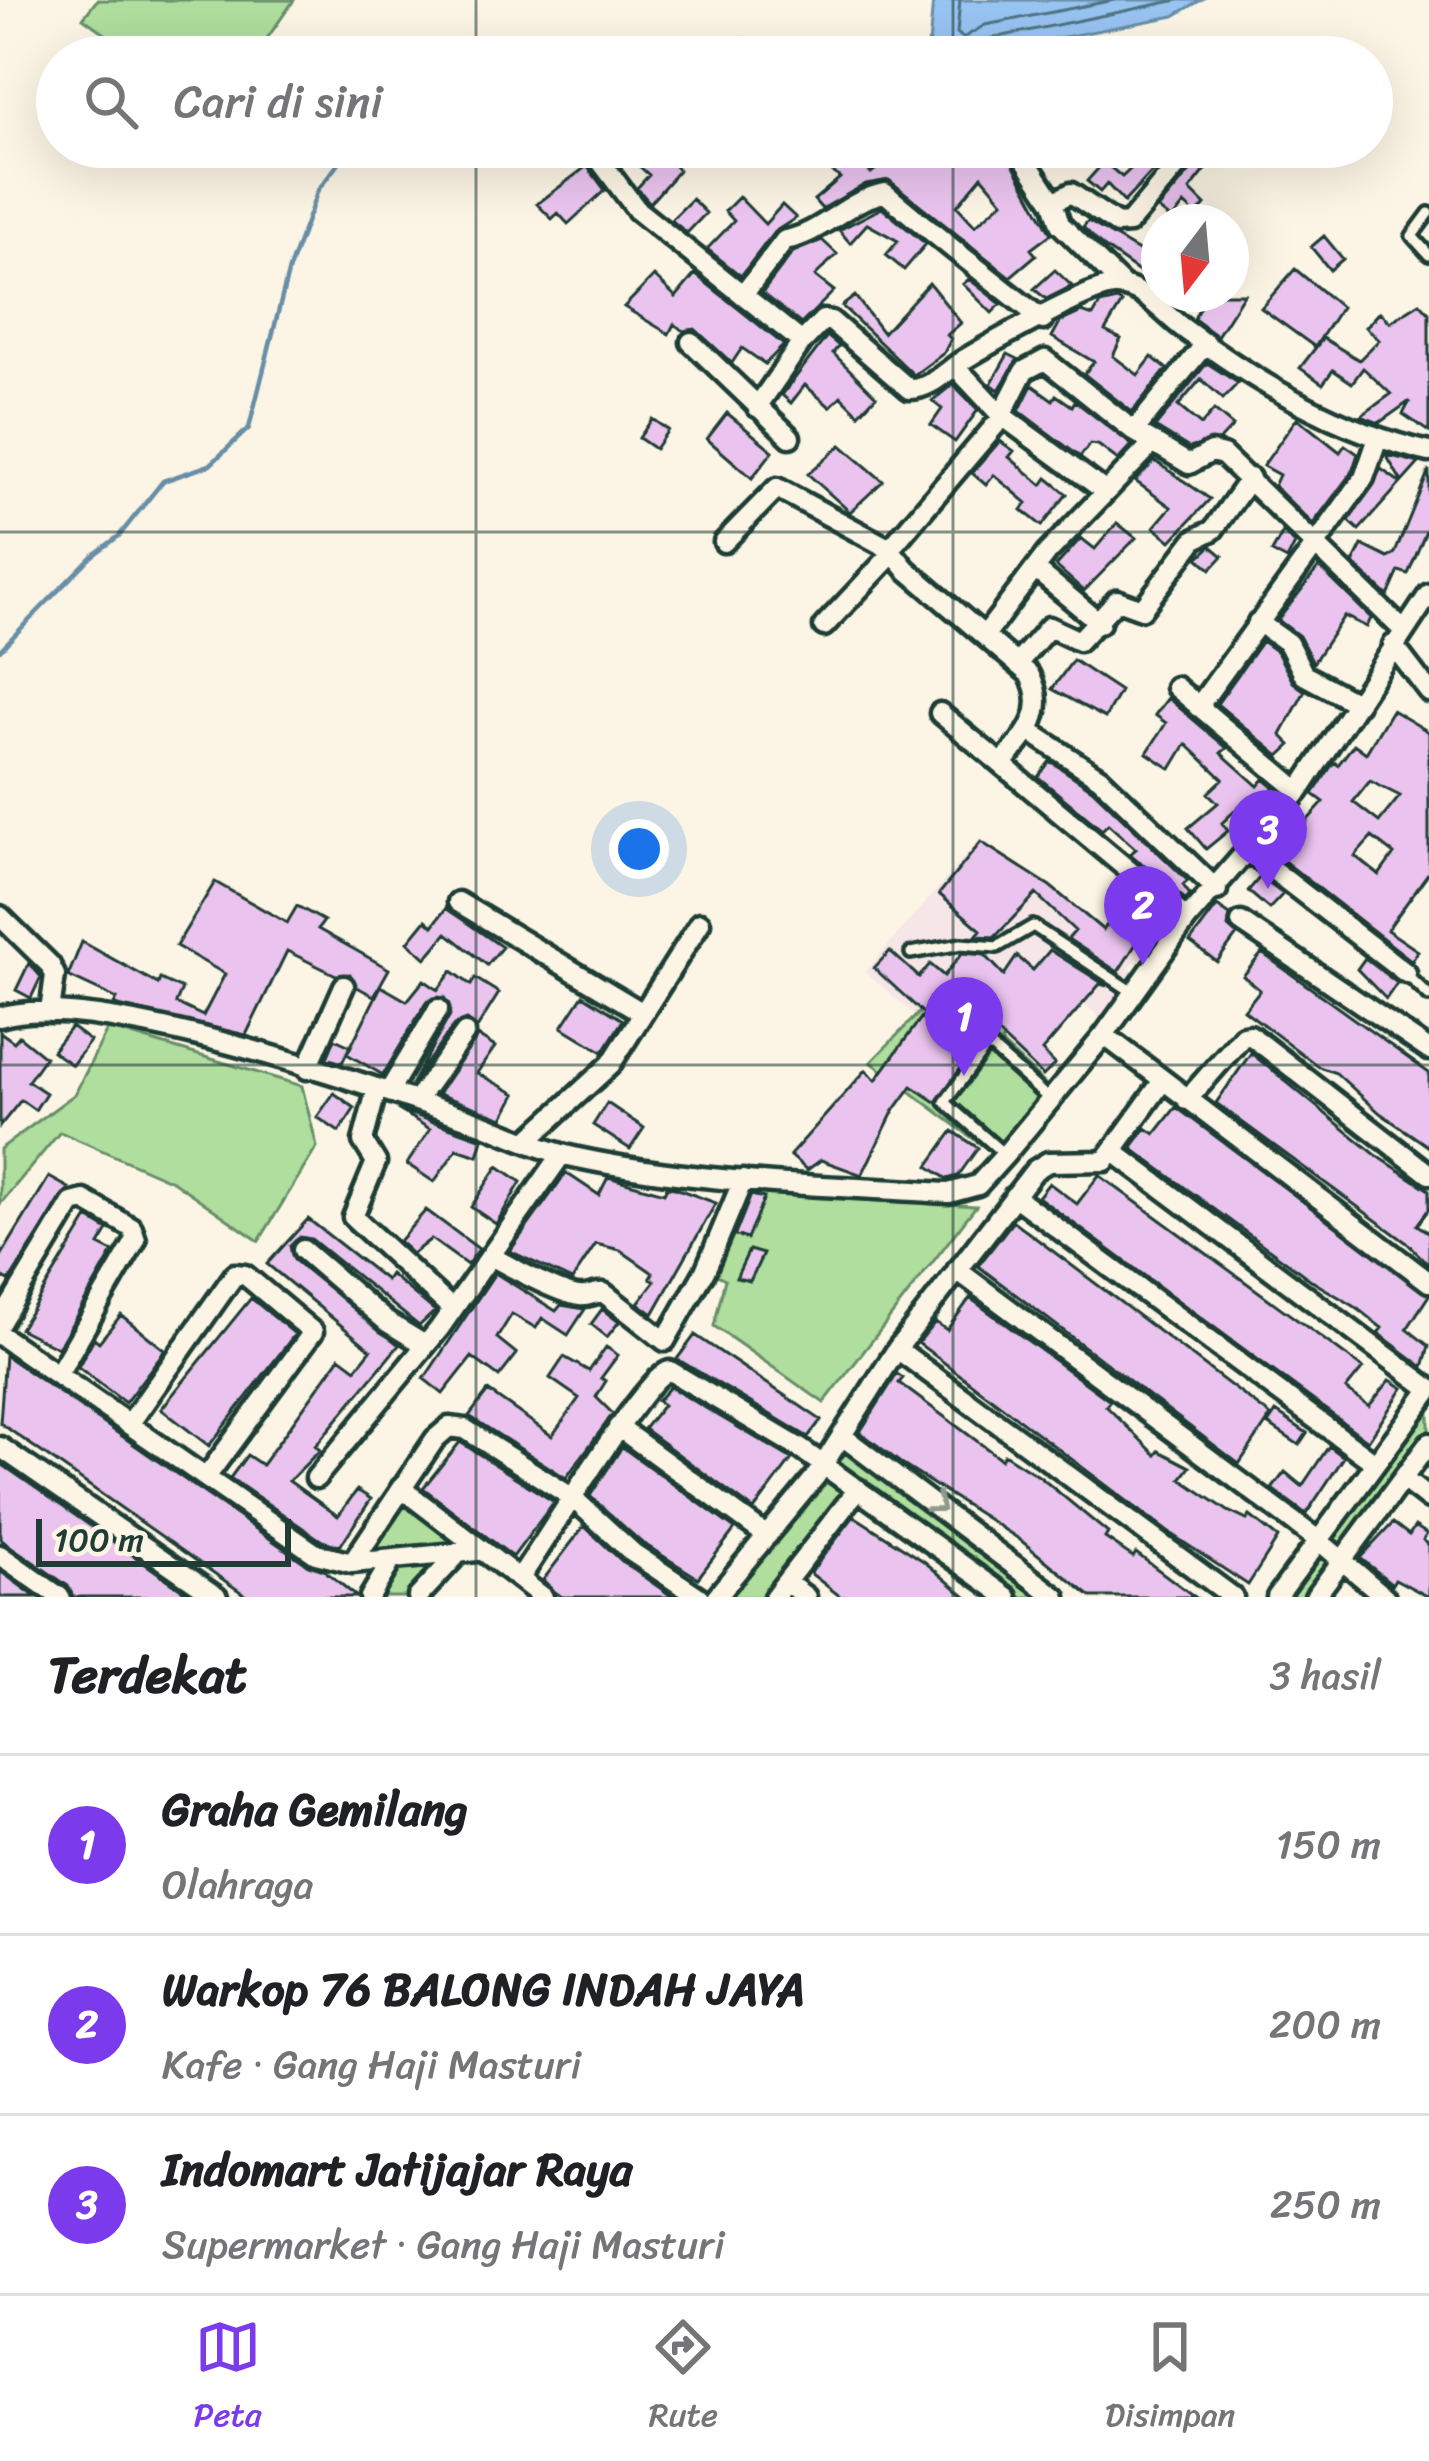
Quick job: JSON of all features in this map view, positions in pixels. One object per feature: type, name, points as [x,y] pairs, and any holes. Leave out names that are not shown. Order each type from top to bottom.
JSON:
[{"type":"street","points":[[606,168],[637,210],[802,342]]},
{"type":"street","points":[[1031,168],[1054,202],[1060,224],[1124,287]]},
{"type":"street","points":[[1054,202],[1071,193],[1117,224],[1129,223],[1175,168]]},
{"type":"street","points":[[743,295],[785,239],[807,236],[858,198],[885,193],[906,217],[956,248],[1043,320]]},
{"type":"street","points":[[757,407],[823,320],[831,321],[909,389],[924,388],[955,366],[1105,287],[1124,287],[1144,295],[1205,343],[1320,416],[1429,452]]},
{"type":"street","points":[[692,342],[790,437]]},
{"type":"street","points":[[1134,431],[1205,343]]},
{"type":"street","points":[[824,626],[892,551],[1001,415],[1024,371],[1045,360],[1134,431],[1192,465],[1217,451],[1250,478],[1271,505],[1316,540],[1398,638],[1429,692]]},
{"type":"street","points":[[955,366],[1001,415],[1106,492]]},
{"type":"street","points":[[1198,707],[1364,478],[1378,438]]},
{"type":"street","points":[[985,635],[1035,569],[1154,442]]},
{"type":"street","points":[[1017,664],[1049,627],[1079,641],[1117,600],[1142,608],[1195,539],[1213,530],[1250,478]]},
{"type":"street","points":[[724,542],[778,488],[892,551],[1029,674],[1039,696],[1029,731],[1001,764]]},
{"type":"street","points":[[1035,569],[1100,623]]},
{"type":"street","points":[[0,1017],[24,1009],[135,1020],[382,1089],[562,1154],[743,1180],[949,1193],[978,1185],[1104,1035],[1187,919],[1299,791],[1429,594]]},
{"type":"street","points":[[1258,622],[1288,643],[1304,675],[1358,704]]},
{"type":"street","points":[[1175,687],[1299,791]]},
{"type":"street","points":[[940,713],[1187,919]]},
{"type":"street","points":[[1029,731],[1100,778],[1217,890]]},
{"type":"street","points":[[1246,848],[1404,972]]},
{"type":"street","points":[[458,902],[643,1013]]},
{"type":"street","points":[[0,916],[50,965],[55,975],[50,1012]]},
{"type":"street","points":[[1241,922],[1429,1050]]},
{"type":"street","points":[[528,1140],[611,1064],[700,923]]},
{"type":"street","points":[[307,1069],[344,986]]},
{"type":"street","points":[[438,1009],[382,1089],[363,1136],[376,1162],[353,1217],[450,1307]]},
{"type":"street","points":[[416,1101],[465,1033]]},
{"type":"street","points":[[1104,1035],[1429,1282]]},
{"type":"street","points":[[1187,1100],[1243,1036],[1257,1037],[1429,1174]]},
{"type":"street","points":[[716,1597],[842,1436],[897,1349],[1014,1196],[1048,1162],[1096,1165],[1114,1152],[1162,1082]]},
{"type":"street","points":[[1114,1152],[1429,1390],[1276,1597]]},
{"type":"street","points":[[316,1478],[425,1345],[562,1154]]},
{"type":"street","points":[[491,1256],[545,1286],[560,1286],[584,1297],[604,1293],[664,1341],[705,1271],[743,1180]]},
{"type":"street","points":[[1014,1196],[1375,1463]]},
{"type":"street","points":[[0,1323],[72,1203],[84,1200],[132,1228],[136,1240],[58,1374]]},
{"type":"street","points":[[303,1250],[388,1322],[425,1345]]},
{"type":"street","points":[[957,1270],[1318,1540],[1385,1597]]},
{"type":"street","points":[[130,1423],[235,1274],[244,1276],[313,1332],[207,1476]]},
{"type":"street","points":[[0,1335],[316,1554],[352,1563],[455,1557],[476,1551]]},
{"type":"street","points":[[897,1349],[1233,1597]]},
{"type":"street","points":[[520,1578],[618,1427],[655,1377],[670,1371],[858,1489],[1006,1596],[1023,1571]]},
{"type":"street","points":[[352,1563],[401,1488],[449,1427],[465,1429],[573,1498],[634,1553],[699,1597]]},
{"type":"street","points":[[618,1427],[767,1536]]},
{"type":"street","points":[[842,1436],[1056,1597]]},
{"type":"street","points":[[1315,1597],[1429,1443]]},
{"type":"street","points":[[0,1447],[218,1597]]},
{"type":"street","points":[[1403,1479],[1429,1498]]},
{"type":"street","points":[[401,1488],[476,1551],[543,1597]]},
{"type":"street","points":[[806,1597],[780,1590],[858,1489]]},
{"type":"street","points":[[0,1555],[60,1597]]},
{"type":"street","points":[[418,1597],[455,1557]]},
{"type":"street","points":[[370,1597],[392,1560]]},
{"type":"lane","points":[[1429,213],[1412,236],[1429,255]]},
{"type":"lane","points":[[911,953],[961,944],[1003,945],[1033,926],[1134,993]]},
{"type":"lane","points":[[1404,972],[1429,996]]},
{"type":"lane","points":[[1005,1155],[945,1102],[985,1048],[992,1048],[1050,1100]]},
{"type":"shaded area","points":[[981,838],[1139,952],[1130,968],[1138,974],[1105,1022],[1062,985],[951,981],[917,1017],[865,972]]},
{"type":"green space","points":[[97,0],[294,0],[269,36],[108,36],[83,18]]},
{"type":"green space","points":[[951,980],[1008,1027],[1001,1043],[1053,1091],[995,1155],[871,1062]]},
{"type":"green space","points":[[108,1028],[302,1086],[317,1147],[259,1241],[174,1182],[60,1132],[0,1204],[0,1149],[75,1094]]},
{"type":"green space","points":[[728,1190],[976,1206],[824,1403],[714,1326],[725,1279],[699,1266]]},
{"type":"green space","points":[[1429,1391],[1429,1443],[1315,1597],[1277,1597]]},
{"type":"green space","points":[[842,1436],[1056,1597],[1007,1597],[858,1489],[774,1597],[716,1597]]},
{"type":"green space","points":[[401,1488],[477,1551],[455,1557],[418,1597],[370,1597],[391,1560],[352,1563]]},
{"type":"water","points":[[933,0],[1201,0],[1174,16],[1070,36],[930,36]]},
{"type":"building","points":[[584,168],[605,190],[568,224],[558,213],[552,219],[537,204]]},
{"type":"building","points":[[641,168],[679,170],[650,203],[637,188],[649,175]]},
{"type":"building","points":[[837,168],[866,168],[871,173],[878,168],[1015,168],[1051,234],[1031,249],[1036,255],[1010,277],[889,180],[866,184],[822,209],[814,200],[840,178],[833,172]],"holes":[[[982,176],[1003,201],[975,226],[957,206]]]},
{"type":"building","points":[[1099,168],[1111,168],[1122,177],[1131,168],[1156,168],[1124,202],[1107,184],[1100,192],[1087,181]]},
{"type":"building","points":[[1193,168],[1207,168],[1190,190],[1204,204],[1162,204]]},
{"type":"building","points":[[739,197],[765,224],[782,205],[796,218],[774,232],[741,276],[707,249],[734,221],[725,211]]},
{"type":"building","points":[[692,199],[706,213],[687,233],[671,220]]},
{"type":"building","points":[[882,208],[926,244],[904,270],[886,255],[898,241],[867,224],[850,243],[839,230]]},
{"type":"building","points":[[1088,221],[1141,252],[1141,273],[1102,246],[1083,227]]},
{"type":"building","points":[[1324,236],[1343,259],[1330,270],[1311,247]]},
{"type":"building","points":[[822,240],[837,254],[815,276],[834,291],[801,324],[762,293],[793,252]]},
{"type":"building","points":[[1295,269],[1341,307],[1315,347],[1261,308]]},
{"type":"building","points":[[1055,270],[1072,286],[1046,299],[1034,289]]},
{"type":"building","points":[[695,274],[784,345],[765,364],[742,348],[732,363],[695,329],[684,331],[674,324],[669,334],[624,307],[654,276],[676,297]]},
{"type":"building","points":[[969,279],[1001,304],[992,313],[963,284]]},
{"type":"building","points":[[929,283],[961,323],[947,335],[951,339],[944,353],[914,375],[842,306],[855,296],[883,333]]},
{"type":"building","points":[[1122,303],[1105,331],[1121,339],[1113,356],[1138,375],[1152,357],[1167,369],[1132,412],[1084,374],[1094,362],[1052,337],[1060,322],[1082,312],[1093,316],[1100,304]]},
{"type":"building","points":[[1420,303],[1429,313],[1429,432],[1403,414],[1410,401],[1379,423],[1361,416],[1391,394],[1363,368],[1352,383],[1333,370],[1323,384],[1300,368],[1323,338],[1359,360],[1379,340],[1366,327],[1380,312],[1390,322]]},
{"type":"building","points":[[1197,312],[1232,312],[1217,336],[1194,319]]},
{"type":"building","points":[[827,336],[839,346],[833,353],[876,396],[859,414],[841,396],[830,407],[805,385],[791,403],[782,395]]},
{"type":"building","points":[[1008,354],[1018,359],[999,390],[991,384]]},
{"type":"building","points":[[1207,363],[1238,383],[1223,399],[1201,379],[1178,406],[1201,425],[1214,410],[1233,426],[1220,440],[1189,448],[1155,427]]},
{"type":"building","points":[[953,384],[978,410],[955,442],[931,425],[942,409],[932,401]]},
{"type":"building","points":[[1032,385],[1053,400],[1056,395],[1072,406],[1075,401],[1132,445],[1118,460],[1090,444],[1080,457],[1019,411]]},
{"type":"building","points":[[727,413],[773,451],[752,478],[707,439]]},
{"type":"building","points":[[1297,418],[1340,452],[1345,445],[1358,454],[1352,472],[1313,524],[1274,486],[1279,475],[1263,466]]},
{"type":"building","points":[[652,419],[668,430],[655,449],[639,438]]},
{"type":"building","points":[[1000,441],[1014,451],[1009,457],[1042,485],[1047,478],[1067,494],[1042,526],[1022,510],[1027,503],[994,475],[986,485],[972,473]]},
{"type":"building","points":[[841,445],[883,481],[850,512],[808,474]]},
{"type":"building","points":[[1386,455],[1408,460],[1419,463],[1402,482]]},
{"type":"building","points":[[1155,461],[1210,499],[1171,541],[1154,527],[1171,507],[1135,481]]},
{"type":"building","points":[[1381,469],[1401,483],[1359,530],[1349,521]]},
{"type":"building","points":[[1429,470],[1429,524],[1408,574],[1399,571],[1388,596],[1353,563],[1362,545],[1388,558],[1395,553]]},
{"type":"building","points":[[1117,523],[1136,538],[1084,591],[1056,566],[1081,538],[1095,549]]},
{"type":"building","points":[[1283,532],[1295,544],[1287,560],[1272,552]]},
{"type":"building","points":[[1211,546],[1223,556],[1211,569],[1198,558]]},
{"type":"building","points":[[1319,567],[1371,618],[1367,627],[1344,616],[1313,663],[1299,636],[1278,620]]},
{"type":"building","points":[[1262,641],[1277,652],[1293,682],[1305,691],[1281,735],[1291,745],[1279,756],[1217,704]]},
{"type":"building","points":[[1073,660],[1120,691],[1105,718],[1052,689]]},
{"type":"building","points":[[1168,698],[1227,748],[1221,753],[1258,786],[1264,779],[1275,788],[1258,808],[1247,799],[1222,823],[1228,831],[1206,849],[1188,828],[1218,803],[1208,793],[1223,779],[1186,744],[1171,769],[1147,753],[1166,723],[1155,715]]},
{"type":"building","points":[[1392,710],[1429,732],[1429,872],[1387,930],[1418,951],[1412,961],[1267,848],[1286,826],[1296,833],[1324,802],[1313,794],[1334,762],[1338,765],[1354,744],[1366,753]],"holes":[[[1370,781],[1400,796],[1379,822],[1353,802]],[[1372,837],[1394,854],[1379,875],[1355,856]]]},
{"type":"building","points":[[1050,761],[1092,789],[1188,881],[1183,885],[1190,895],[1186,900],[1130,854],[1136,849],[1108,824],[1102,830],[1038,777]]},
{"type":"building","points":[[981,842],[1050,886],[1103,930],[1124,903],[1150,922],[1118,972],[1068,939],[1075,931],[1036,894],[995,937],[976,936],[981,930],[939,894]]},
{"type":"building","points":[[1260,877],[1283,894],[1269,909],[1248,891]]},
{"type":"building","points":[[215,882],[287,923],[297,906],[324,921],[318,929],[389,969],[374,996],[357,987],[350,974],[336,975],[287,951],[246,1035],[114,1005],[117,999],[68,976],[82,942],[158,984],[160,979],[182,989],[176,1003],[203,1016],[225,974],[176,946]]},
{"type":"building","points":[[1217,906],[1230,915],[1228,927],[1237,935],[1217,962],[1190,942]]},
{"type":"building","points":[[446,908],[502,947],[487,965],[447,933],[426,958],[408,942],[426,920],[433,926]]},
{"type":"building","points":[[1050,950],[1107,986],[1100,984],[1042,1051],[1055,1064],[1043,1076],[992,1028],[936,1102],[912,1086],[893,1112],[862,1175],[821,1160],[807,1170],[790,1155],[866,1070],[876,1080],[924,1014],[874,968],[890,951],[919,977],[930,964],[944,976],[962,953],[985,955],[1004,975],[1017,956],[1033,970]]},
{"type":"building","points":[[1262,953],[1429,1073],[1429,1147],[1380,1113],[1336,1073],[1319,1067],[1244,1010],[1260,990],[1243,976]]},
{"type":"building","points":[[1365,958],[1397,983],[1386,999],[1357,969]]},
{"type":"building","points":[[29,963],[41,977],[31,998],[16,990]]},
{"type":"building","points":[[452,971],[471,985],[475,978],[499,993],[477,1028],[467,1020],[454,1025],[411,1085],[450,1015],[444,997],[427,1001],[383,1075],[347,1054],[381,986],[407,1001],[424,980],[438,990]]},
{"type":"building","points":[[583,995],[623,1020],[603,1052],[562,1027]]},
{"type":"building","points":[[71,1027],[90,1041],[72,1065],[52,1051]]},
{"type":"building","points":[[0,1032],[14,1042],[19,1036],[45,1057],[28,1081],[46,1093],[35,1110],[21,1100],[0,1126]]},
{"type":"building","points":[[478,1036],[495,1047],[477,1073],[516,1094],[503,1118],[438,1094]]},
{"type":"building","points":[[335,1039],[350,1046],[342,1063],[327,1058]]},
{"type":"building","points":[[1251,1053],[1376,1155],[1429,1190],[1429,1209],[1417,1225],[1429,1233],[1429,1265],[1407,1243],[1216,1103]]},
{"type":"building","points":[[334,1093],[355,1108],[339,1132],[317,1117]]},
{"type":"building","points":[[607,1103],[644,1128],[630,1149],[593,1125]]},
{"type":"building","points":[[1176,1107],[1429,1295],[1407,1329],[1429,1346],[1423,1367],[1378,1333],[1382,1328],[1354,1306],[1315,1283],[1131,1148],[1146,1128],[1155,1134]]},
{"type":"building","points":[[397,1109],[483,1139],[478,1156],[457,1149],[434,1182],[407,1164],[430,1129]]},
{"type":"building","points":[[953,1131],[978,1148],[958,1176],[947,1179],[928,1166]]},
{"type":"building","points":[[498,1166],[521,1182],[496,1224],[471,1207]]},
{"type":"building","points":[[566,1173],[599,1195],[608,1177],[664,1193],[667,1187],[675,1188],[716,1203],[653,1314],[638,1303],[655,1281],[650,1278],[653,1273],[620,1250],[596,1244],[572,1280],[510,1251]]},
{"type":"building","points":[[1099,1175],[1363,1368],[1346,1389],[1369,1406],[1390,1380],[1403,1388],[1368,1441],[1038,1197],[1049,1183],[1077,1204]]},
{"type":"building","points":[[49,1177],[69,1188],[9,1281],[0,1276],[0,1258]]},
{"type":"building","points":[[751,1195],[764,1198],[747,1239],[735,1235]]},
{"type":"building","points":[[426,1210],[479,1249],[467,1265],[431,1239],[412,1254],[399,1241]]},
{"type":"building","points":[[88,1218],[108,1230],[99,1245],[113,1252],[58,1348],[20,1329]]},
{"type":"building","points":[[308,1219],[386,1280],[390,1274],[435,1311],[419,1326],[311,1239],[300,1237],[290,1246],[294,1260],[399,1345],[315,1446],[320,1450],[289,1481],[338,1516],[357,1490],[371,1499],[340,1546],[322,1541],[230,1478],[247,1455],[262,1465],[340,1357],[356,1369],[371,1350],[267,1264]]},
{"type":"building","points":[[1013,1221],[1271,1416],[1239,1464],[978,1266]]},
{"type":"building","points":[[749,1250],[763,1254],[750,1281],[736,1278]]},
{"type":"building","points":[[495,1273],[556,1311],[561,1305],[585,1309],[568,1335],[542,1318],[536,1328],[512,1314],[497,1338],[517,1354],[499,1377],[472,1357],[443,1394],[424,1379]]},
{"type":"building","points":[[251,1298],[295,1334],[209,1446],[161,1409]]},
{"type":"building","points":[[970,1298],[1110,1401],[1106,1406],[1156,1455],[1159,1451],[1190,1467],[1181,1479],[1228,1511],[1247,1520],[1250,1516],[1278,1538],[1248,1585],[1168,1532],[918,1343],[935,1322],[947,1330]]},
{"type":"building","points":[[602,1309],[619,1322],[607,1337],[591,1324]]},
{"type":"building","points":[[121,1315],[165,1350],[125,1403],[78,1367],[94,1338],[99,1342]]},
{"type":"building","points":[[695,1335],[821,1420],[808,1437],[677,1359]]},
{"type":"building","points":[[606,1347],[618,1355],[601,1378],[606,1381],[596,1397],[613,1414],[566,1478],[469,1416],[488,1391],[552,1436],[579,1398],[550,1378],[564,1357],[589,1371]]},
{"type":"building","points":[[5,1355],[357,1597],[248,1597],[0,1423]]},
{"type":"building","points":[[897,1374],[903,1378],[899,1383],[1001,1459],[1004,1454],[1040,1477],[1108,1533],[1105,1538],[1133,1557],[1136,1553],[1195,1597],[1091,1597],[1019,1539],[903,1465],[860,1432]]},
{"type":"building","points":[[670,1387],[792,1459],[754,1510],[644,1429],[663,1405],[657,1401]]},
{"type":"building","points":[[1276,1412],[1307,1433],[1299,1445],[1268,1424]]},
{"type":"building","points":[[460,1442],[554,1502],[513,1557],[423,1488]]},
{"type":"building","points":[[1329,1446],[1344,1457],[1306,1514],[1272,1489],[1285,1472],[1302,1486]]},
{"type":"building","points":[[622,1447],[735,1529],[698,1578],[641,1542],[590,1496]]},
{"type":"building","points":[[0,1463],[193,1597],[73,1597],[68,1586],[0,1539]]},
{"type":"building","points":[[854,1516],[925,1562],[966,1597],[841,1597],[810,1573]]},
{"type":"building","points":[[1393,1523],[1409,1535],[1415,1526],[1427,1534],[1423,1540],[1429,1545],[1429,1597],[1395,1579],[1392,1584],[1360,1558]]},
{"type":"building","points":[[584,1526],[624,1563],[673,1597],[562,1597],[555,1592],[543,1580]]},
{"type":"building","points":[[0,1571],[36,1597],[0,1597]]},
{"type":"waterway","points":[[0,650],[92,556],[119,536],[163,481],[210,465],[249,428],[289,269],[318,190],[335,168]]},
{"type":"place","name":"Indomart Jatijajar Raya","points":[[1268,889]]},
{"type":"place","name":"Warkop 76 BALONG INDAH JAYA","points":[[1143,965]]},
{"type":"place","name":"Graha Gemilang","points":[[964,1076]]}]
